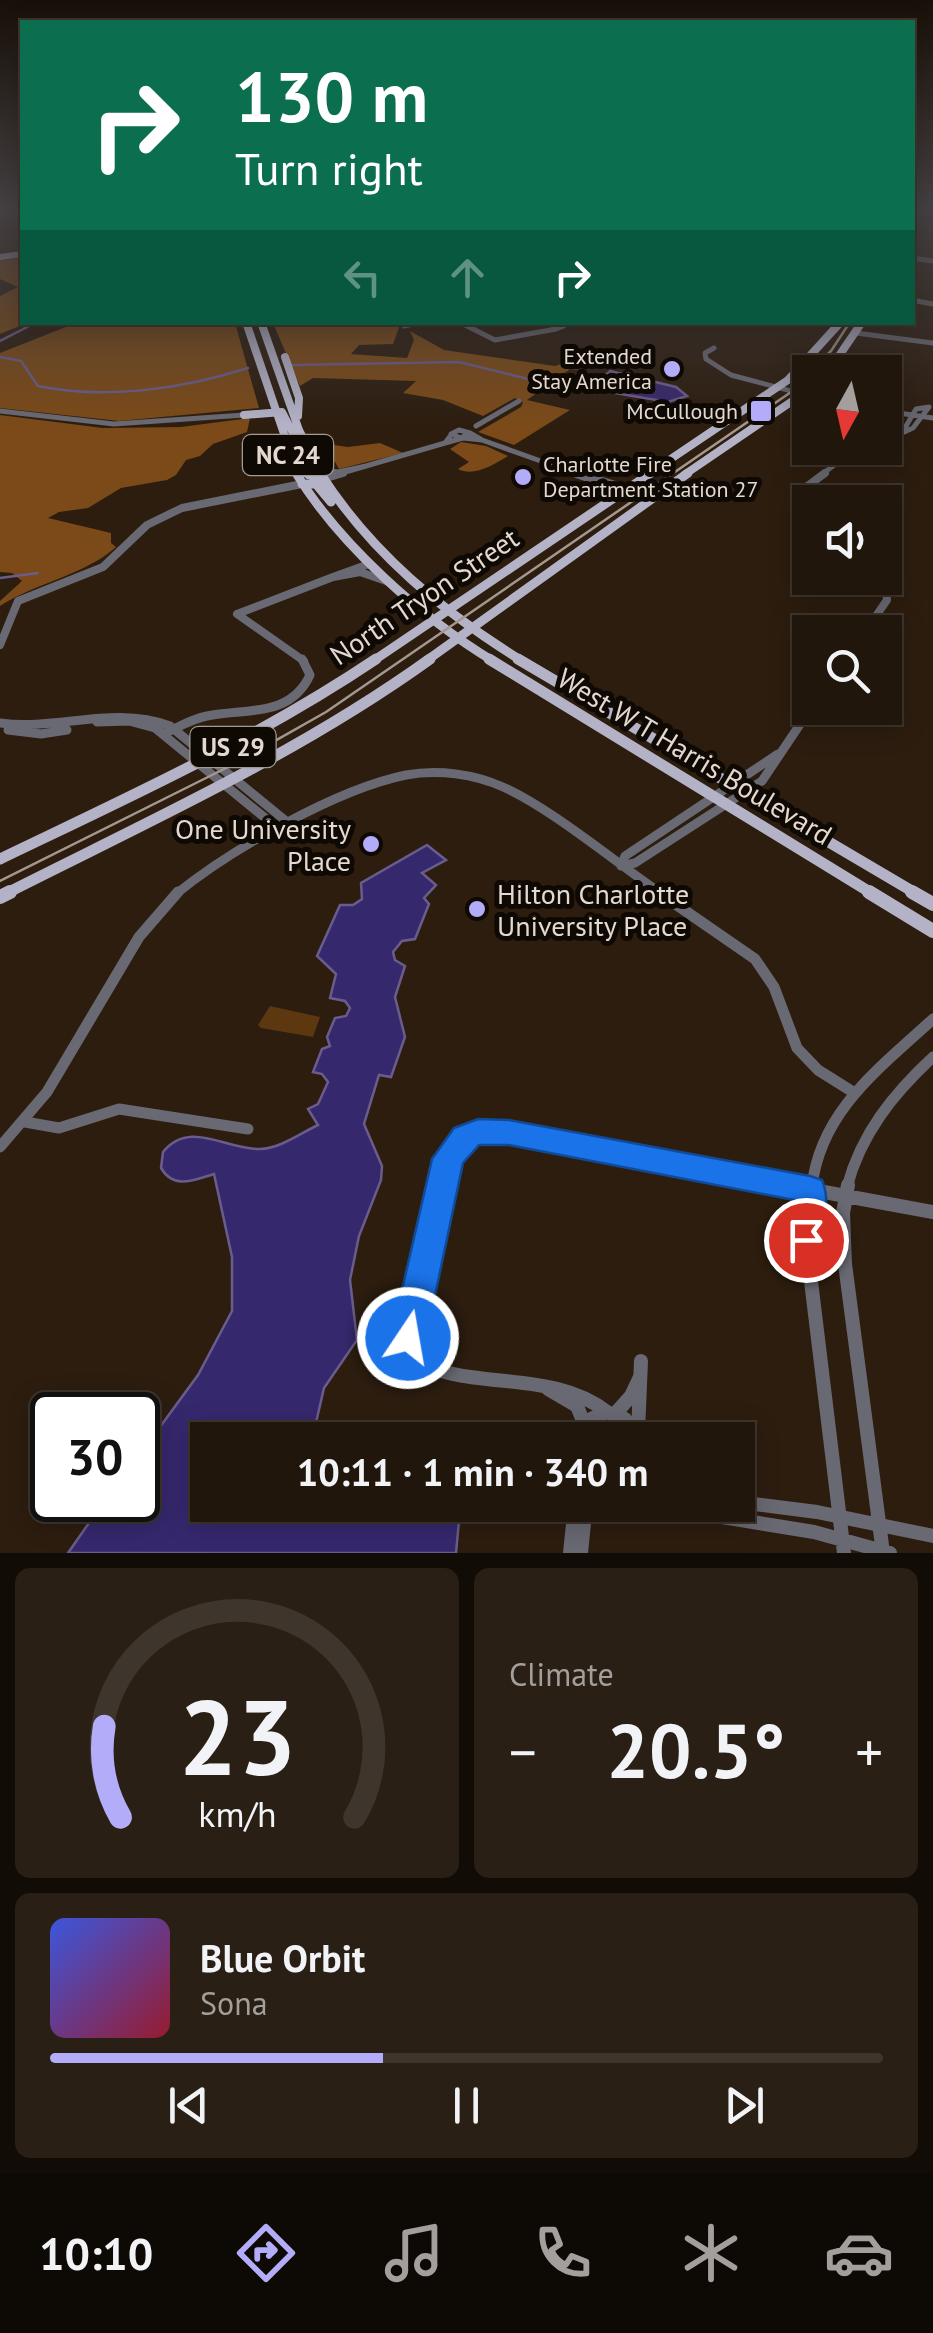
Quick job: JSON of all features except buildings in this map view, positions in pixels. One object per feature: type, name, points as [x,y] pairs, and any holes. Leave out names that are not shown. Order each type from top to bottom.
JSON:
[{"type":"main road","name":"NC 24","points":[[247,325],[280,436],[302,484],[338,532],[369,564],[435,619]]},
{"type":"main road","name":"NC 24","points":[[262,325],[321,475],[360,528],[471,630]]},
{"type":"main road","name":"North Tryon Street","points":[[0,858],[205,762],[304,707],[778,386],[807,363],[839,325]]},
{"type":"main road","points":[[840,355],[860,325]]},
{"type":"main road","points":[[285,357],[299,398],[297,420]]},
{"type":"main road","points":[[254,413],[264,408],[266,391]]},
{"type":"main road","name":"North Tryon Street","points":[[0,896],[362,708],[792,400]]},
{"type":"main road","points":[[244,414],[284,413],[305,457],[321,475]]},
{"type":"main road","points":[[244,414],[273,414]]},
{"type":"main road","points":[[280,436],[307,476],[321,475]]},
{"type":"main road","points":[[302,484],[316,484],[360,528]]},
{"type":"main road","points":[[369,564],[386,564],[415,582]]},
{"type":"main road","name":"West W T Harris Boulevard","points":[[435,619],[458,639],[933,931]]},
{"type":"main road","name":"West W T Harris Boulevard","points":[[471,630],[933,904]]},
{"type":"street","points":[[404,326],[409,325]]},
{"type":"street","points":[[465,325],[496,340],[559,325]]},
{"type":"street","points":[[856,333],[933,343]]},
{"type":"street","points":[[714,348],[706,353],[706,359],[724,371],[792,389]]},
{"type":"street","points":[[321,475],[445,443],[520,401]]},
{"type":"street","points":[[902,433],[931,406]]},
{"type":"street","points":[[0,411],[114,424],[244,414]]},
{"type":"street","points":[[902,414],[933,418]]},
{"type":"street","points":[[471,433],[476,426]]},
{"type":"street","points":[[445,443],[451,434],[471,433],[482,440]]},
{"type":"street","points":[[461,434],[648,500]]},
{"type":"street","points":[[809,485],[835,465]]},
{"type":"street","points":[[0,645],[9,633],[13,607],[18,601],[106,565],[122,553],[140,530],[156,520],[196,505],[302,484]]},
{"type":"street","points":[[163,734],[206,716],[267,710],[302,691],[310,675],[304,660],[237,614],[369,564]]},
{"type":"street","points":[[332,577],[357,572],[391,582]]},
{"type":"street","points":[[0,725],[47,727],[122,714],[145,716],[174,729],[205,762]]},
{"type":"street","points":[[0,725],[41,734],[122,720],[143,723],[205,762],[286,828]]},
{"type":"street","points":[[621,866],[635,863],[770,771],[799,725]]},
{"type":"street","points":[[0,1147],[25,1122],[164,904],[200,874],[286,828],[388,779],[422,773],[486,780],[512,792],[758,963],[776,986],[799,1051],[819,1070],[853,1092]]},
{"type":"street","points":[[843,1546],[809,1274],[806,1240],[810,1190],[827,1133],[853,1092],[933,1019]]},
{"type":"street","points":[[729,1522],[885,1552],[847,1276],[845,1198],[857,1156],[874,1121],[897,1090],[933,1057]]},
{"type":"street","points":[[25,1122],[59,1128],[119,1108],[248,1130]]},
{"type":"street","points":[[627,1422],[577,1392],[428,1369],[411,1357],[407,1348],[448,1159],[465,1137],[478,1132],[509,1133],[933,1212]]},
{"type":"street","points":[[590,1422],[611,1413],[631,1396],[641,1369],[638,1422]]},
{"type":"street","points":[[548,1389],[574,1402],[584,1415],[584,1422]]},
{"type":"street","points":[[755,1504],[840,1516],[933,1536]]},
{"type":"street","points":[[570,1553],[573,1522]]},
{"type":"street","points":[[581,1553],[584,1522]]},
{"type":"shaded area","points":[[3,280],[20,280],[22,325],[0,334],[0,296],[18,287]]},
{"type":"shaded area","points":[[71,325],[236,325],[259,408],[119,421],[0,408],[0,353]]},
{"type":"shaded area","points":[[274,325],[400,325],[393,344],[359,345],[351,354],[407,358],[414,340],[410,331],[444,350],[555,366],[592,354],[578,370],[570,369],[527,400],[570,410],[514,445],[478,432],[521,407],[523,402],[515,398],[483,416],[443,400],[403,393],[416,381],[313,378],[300,386]]},
{"type":"shaded area","points":[[610,371],[676,387],[687,396],[668,402],[597,390],[596,384]]},
{"type":"shaded area","points":[[0,415],[103,428],[181,427],[250,418],[247,432],[213,444],[200,456],[186,460],[176,475],[167,480],[121,488],[88,508],[59,512],[48,518],[111,533],[111,543],[116,547],[89,565],[0,606],[0,601],[22,581],[12,573],[0,572]]},
{"type":"shaded area","points":[[461,442],[486,446],[508,456],[483,469],[464,471],[458,469],[469,462],[450,449]]},
{"type":"shaded area","points":[[380,443],[403,453],[339,469],[328,450],[334,445]]},
{"type":"shaded area","points":[[427,845],[446,860],[422,873],[436,885],[424,898],[429,904],[415,939],[402,941],[393,952],[395,960],[405,966],[395,997],[405,1037],[391,1077],[379,1075],[364,1124],[382,1166],[381,1180],[359,1236],[350,1280],[357,1340],[324,1388],[316,1422],[190,1422],[190,1522],[459,1522],[456,1553],[68,1553],[90,1522],[160,1522],[160,1427],[198,1375],[232,1311],[232,1257],[214,1174],[185,1182],[172,1179],[161,1168],[163,1152],[174,1142],[197,1137],[247,1148],[267,1148],[318,1125],[308,1109],[318,1104],[328,1082],[322,1074],[313,1072],[322,1049],[330,1046],[327,1037],[335,1018],[346,1016],[350,1008],[345,1001],[330,998],[336,974],[317,956],[340,905],[353,905],[362,899],[361,883]]},
{"type":"shaded area","points":[[270,1006],[320,1017],[313,1037],[261,1028],[258,1025]]},
{"type":"waterway","points":[[0,341],[31,325]]},
{"type":"waterway","points":[[0,357],[21,361],[38,386],[90,392],[170,387],[248,368]]},
{"type":"waterway","points":[[293,365],[459,362],[532,380],[601,383]]},
{"type":"waterway","points":[[0,578],[38,573]]},
{"type":"tram line","points":[[827,355],[848,325]]},
{"type":"tram line","points":[[0,881],[234,764],[326,712],[792,391]]},
{"type":"place","name":"Extended Stay America","points":[[672,369]]},
{"type":"place","name":"McCullough","points":[[761,411]]},
{"type":"place","name":"Charlotte Fire Department Station 27","points":[[523,477]]},
{"type":"place","name":"One University Place","points":[[371,844]]},
{"type":"place","name":"Hilton Charlotte University Place","points":[[477,909]]},
{"type":"route","points":[[408,1338],[448,1159],[455,1146],[478,1132],[509,1133],[810,1190],[806,1240]]}]
